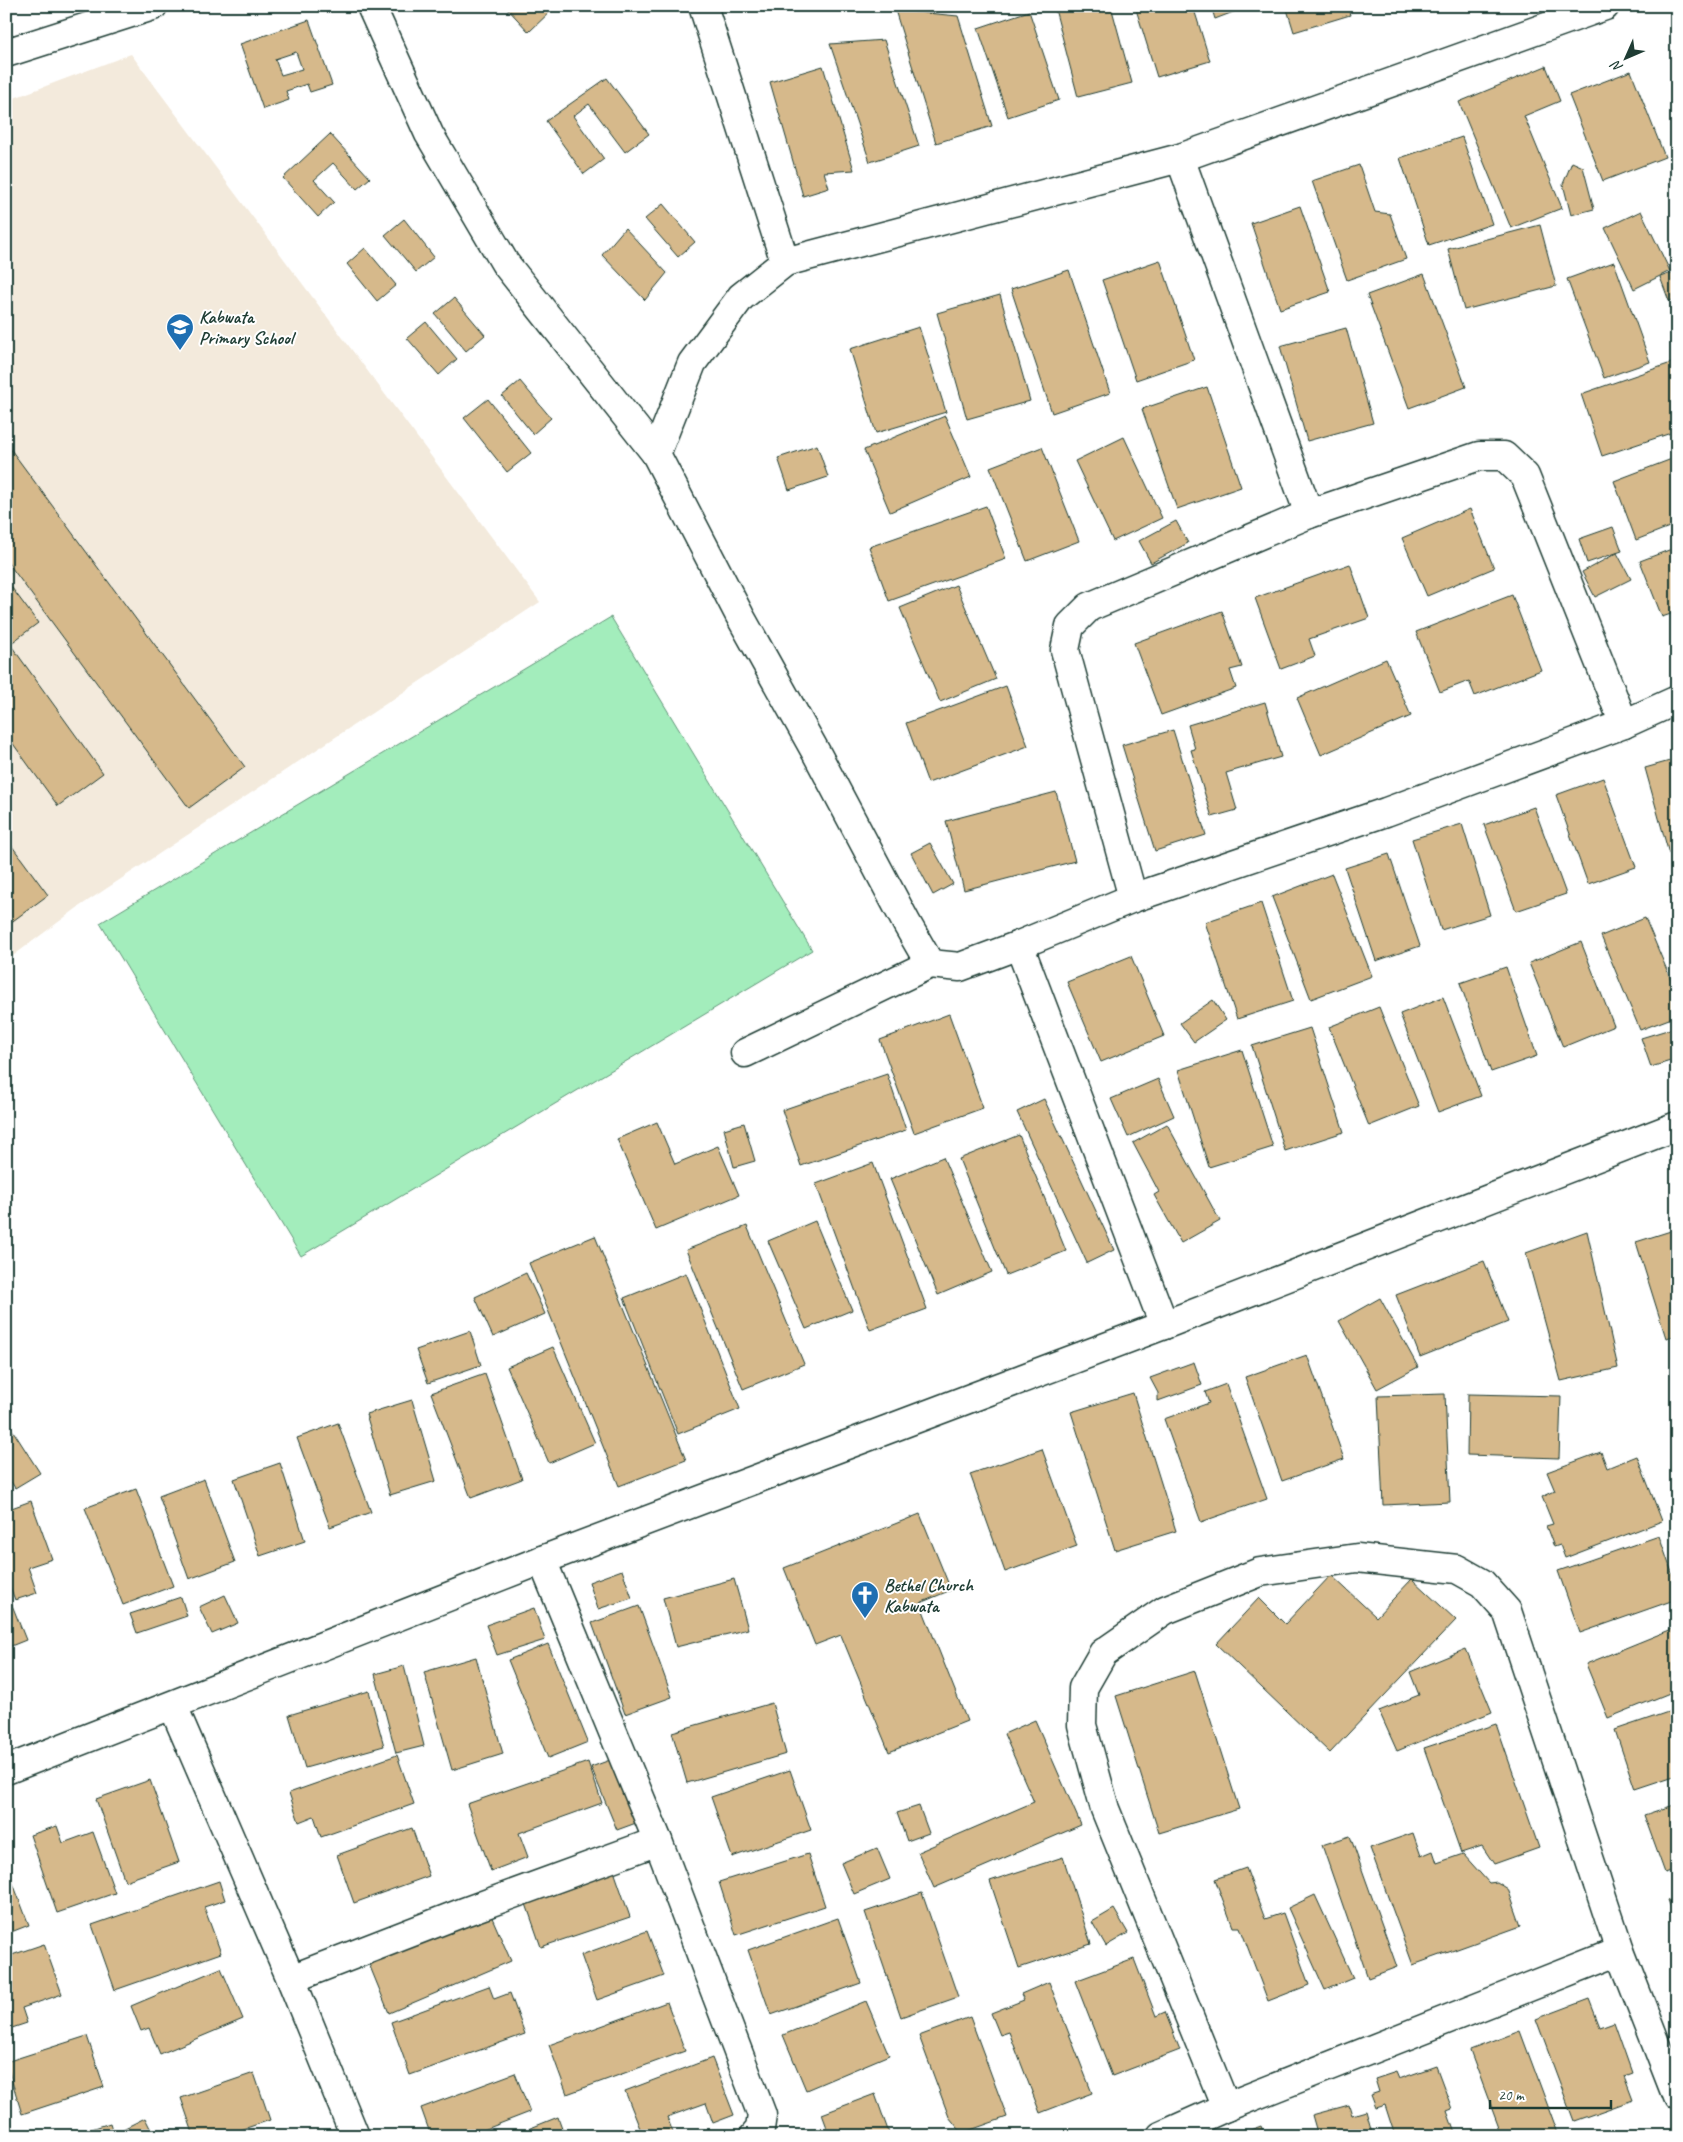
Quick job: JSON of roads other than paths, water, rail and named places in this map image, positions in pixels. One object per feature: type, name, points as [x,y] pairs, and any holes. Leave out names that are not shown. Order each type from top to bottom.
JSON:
[{"type":"street","points":[[6,53],[153,6]]},
{"type":"street","points":[[371,6],[429,134],[505,263],[656,454],[740,616],[930,964]]},
{"type":"street","points":[[703,6],[785,262]]},
{"type":"street","points":[[656,454],[692,363],[741,297],[785,262],[1180,158],[1605,6]]},
{"type":"street","points":[[1180,158],[1309,514]]},
{"type":"street","points":[[1133,898],[1065,650],[1070,626],[1089,607],[1309,514],[1479,456],[1504,456],[1525,476],[1624,724]]},
{"type":"street","points":[[745,1052],[930,964],[960,967],[1133,898],[1386,812],[1624,724],[1677,700]]},
{"type":"street","points":[[1019,945],[1164,1325]]},
{"type":"street","points":[[6,1770],[542,1560],[1164,1325],[1677,1126]]},
{"type":"street","points":[[1226,2106],[1105,1809],[1082,1724],[1083,1688],[1103,1653],[1165,1610],[1260,1572],[1357,1558],[1457,1569],[1482,1583],[1507,1611],[1620,1951],[1677,2097]]},
{"type":"street","points":[[542,1560],[658,1842],[762,2114],[760,2129],[754,2136]]},
{"type":"street","points":[[173,1706],[291,1979],[356,2136]]},
{"type":"street","points":[[291,1979],[464,1912],[658,1842]]},
{"type":"street","points":[[1161,2136],[1226,2106],[1620,1951]]},
{"type":"place","name":"Kabwata Primary School","points":[[180,351]]},
{"type":"place","name":"Bethel Church Kabwata","points":[[865,1619]]}]
